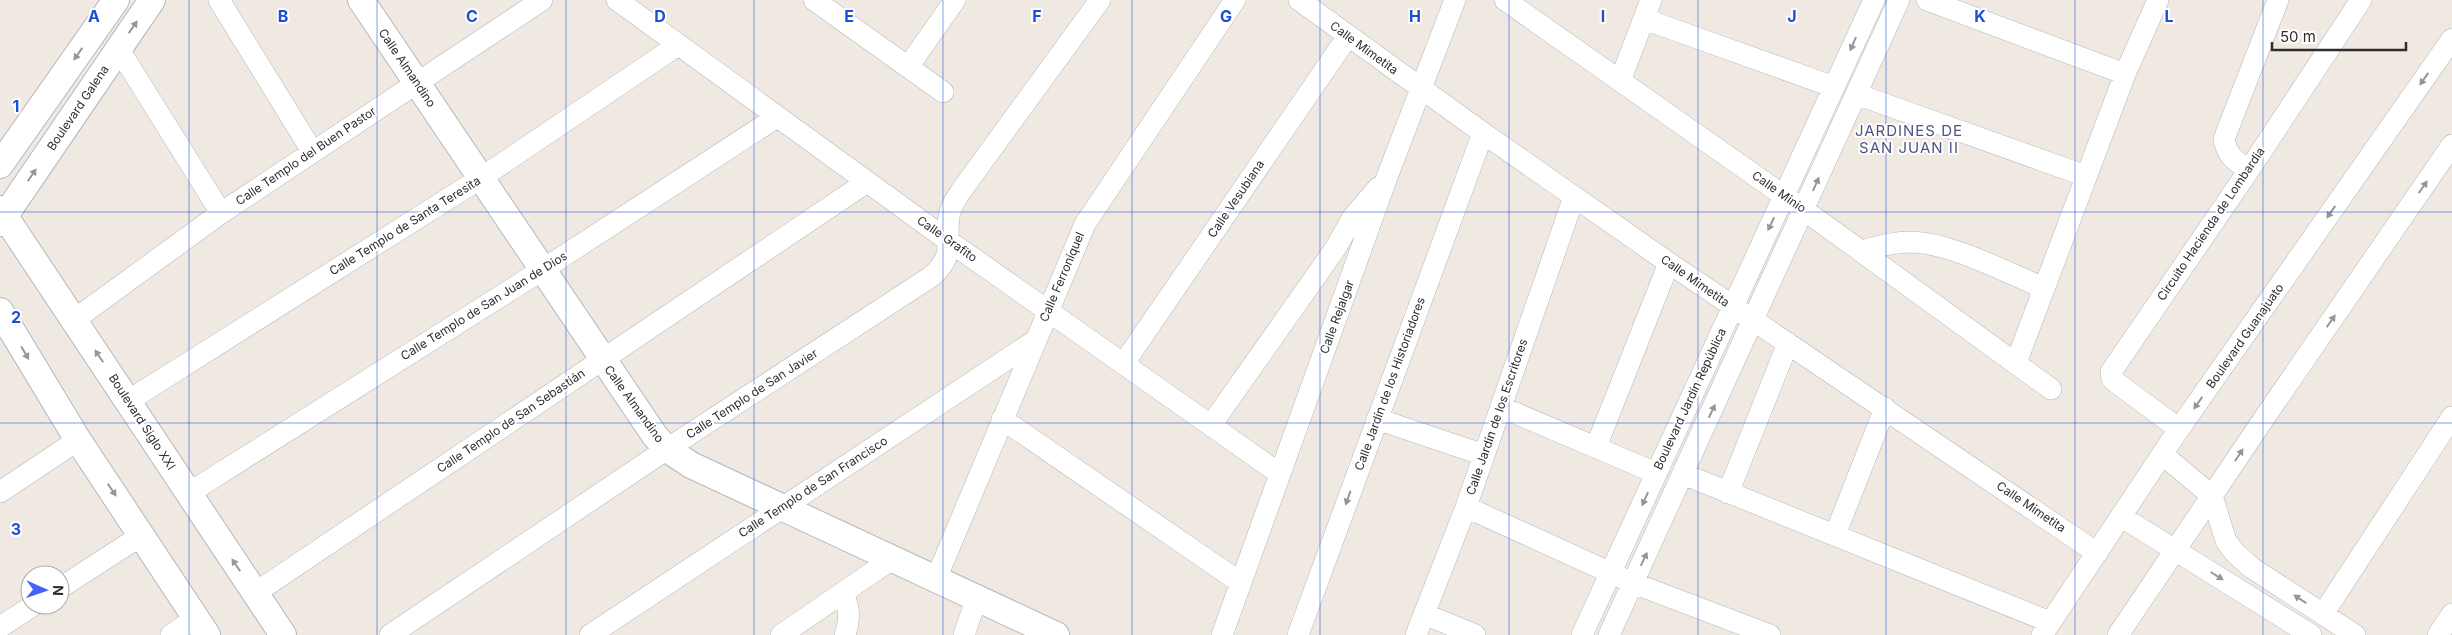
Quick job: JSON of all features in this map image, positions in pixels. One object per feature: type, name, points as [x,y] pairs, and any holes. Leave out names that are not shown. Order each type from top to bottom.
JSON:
[{"type":"street","points":[[0,165],[116,0]]},
{"type":"street","name":"Boulevard Galena","points":[[2,216],[152,0]]},
{"type":"street","points":[[219,0],[312,151]]},
{"type":"street","name":"Calle Almandino","points":[[361,0],[482,178],[602,360],[655,436],[667,449],[691,465],[936,579],[976,600],[1056,635]]},
{"type":"street","name":"Calle Templo del Buen Pastor","points":[[74,320],[221,213],[542,0]]},
{"type":"street","name":"Calle Grafito","points":[[617,0],[950,242],[1280,474]]},
{"type":"street","points":[[908,67],[955,0]]},
{"type":"street","points":[[950,242],[949,215],[960,191],[1100,0]]},
{"type":"street","name":"Calle Ferroníquel","points":[[936,579],[1074,247],[1090,216],[1235,0]]},
{"type":"street","name":"Calle Mimetita","points":[[1299,0],[1421,90],[1669,263],[2097,553]]},
{"type":"street","name":"Calle Rejalgar","points":[[1222,635],[1387,177],[1455,0]]},
{"type":"street","name":"Calle Minio","points":[[1505,0],[1530,7],[1620,81],[1862,251],[2051,389]]},
{"type":"street","name":"Boulevard Jardín República","points":[[1582,635],[1874,0]]},
{"type":"street","name":"Boulevard Jardín República","points":[[1609,635],[1900,0]]},
{"type":"street","points":[[1926,0],[2125,74]]},
{"type":"street","points":[[2016,363],[2125,74],[2158,0]]},
{"type":"street","points":[[2249,170],[2232,159],[2226,151],[2224,140],[2278,0]]},
{"type":"street","name":"Circuito Hacienda de Lombardia","points":[[2179,429],[2112,379],[2111,372],[2249,170],[2361,0]]},
{"type":"street","points":[[823,3],[944,92]]},
{"type":"street","points":[[1620,81],[1647,9],[1834,87]]},
{"type":"street","name":"Calle Vesubiana","points":[[1124,363],[1348,36]]},
{"type":"street","name":"Boulevard Guanajuato","points":[[2046,629],[2179,429],[2452,39]]},
{"type":"street","name":"Calle Templo de Santa Teresita","points":[[128,401],[482,178],[678,45]]},
{"type":"street","points":[[118,48],[221,213]]},
{"type":"street","points":[[1856,94],[2086,176]]},
{"type":"street","name":"Calle Templo de San Juan de Dios","points":[[189,493],[542,270],[776,116]]},
{"type":"street","name":"Calle Jardín de los Historiadores","points":[[1298,635],[1483,133]]},
{"type":"street","points":[[2118,635],[2452,145]]},
{"type":"street","points":[[1212,425],[1335,249],[1353,217],[1387,177]]},
{"type":"street","name":"Calle Templo de San Sebastián","points":[[255,593],[867,182]]},
{"type":"street","name":"Calle Jardín de los Escritores","points":[[1416,635],[1466,507],[1574,197]]},
{"type":"street","name":"Boulevard Siglo XXI","points":[[2,216],[74,320],[283,635]]},
{"type":"street","name":"Calle Templo de San Javier","points":[[390,635],[667,449],[932,276],[942,266],[950,242]]},
{"type":"street","points":[[1862,251],[1895,243],[1929,244],[1949,249],[2044,288]]},
{"type":"street","points":[[1596,447],[1669,263]]},
{"type":"street","points":[[0,311],[78,440],[202,627],[172,635]]},
{"type":"street","name":"Calle Templo de San Francisco","points":[[590,635],[1036,340]]},
{"type":"street","points":[[1728,493],[1788,343]]},
{"type":"street","points":[[1501,407],[1656,473]]},
{"type":"street","points":[[1834,536],[1885,408]]},
{"type":"street","points":[[2323,614],[2452,417]]},
{"type":"street","points":[[1002,419],[1241,582]]},
{"type":"street","points":[[1378,419],[1484,455]]},
{"type":"street","points":[[0,492],[78,440]]},
{"type":"street","points":[[2162,454],[2212,496],[2226,541],[2236,554],[2252,568],[2356,635]]},
{"type":"street","points":[[1683,474],[1834,536],[2046,629]]},
{"type":"street","points":[[1466,507],[1633,583],[1770,635]]},
{"type":"street","points":[[2122,517],[2310,635]]},
{"type":"street","points":[[70,582],[142,535]]},
{"type":"street","points":[[781,635],[892,559]]},
{"type":"street","points":[[843,594],[849,615],[845,635]]},
{"type":"street","points":[[964,635],[976,600]]},
{"type":"street","points":[[0,627],[20,614]]},
{"type":"street","points":[[1424,614],[1475,635]]},
{"type":"street","points":[[2438,635],[2452,614]]},
{"type":"district","name":"JARDINES DE SAN JUAN II","points":[[1909,140]]}]
